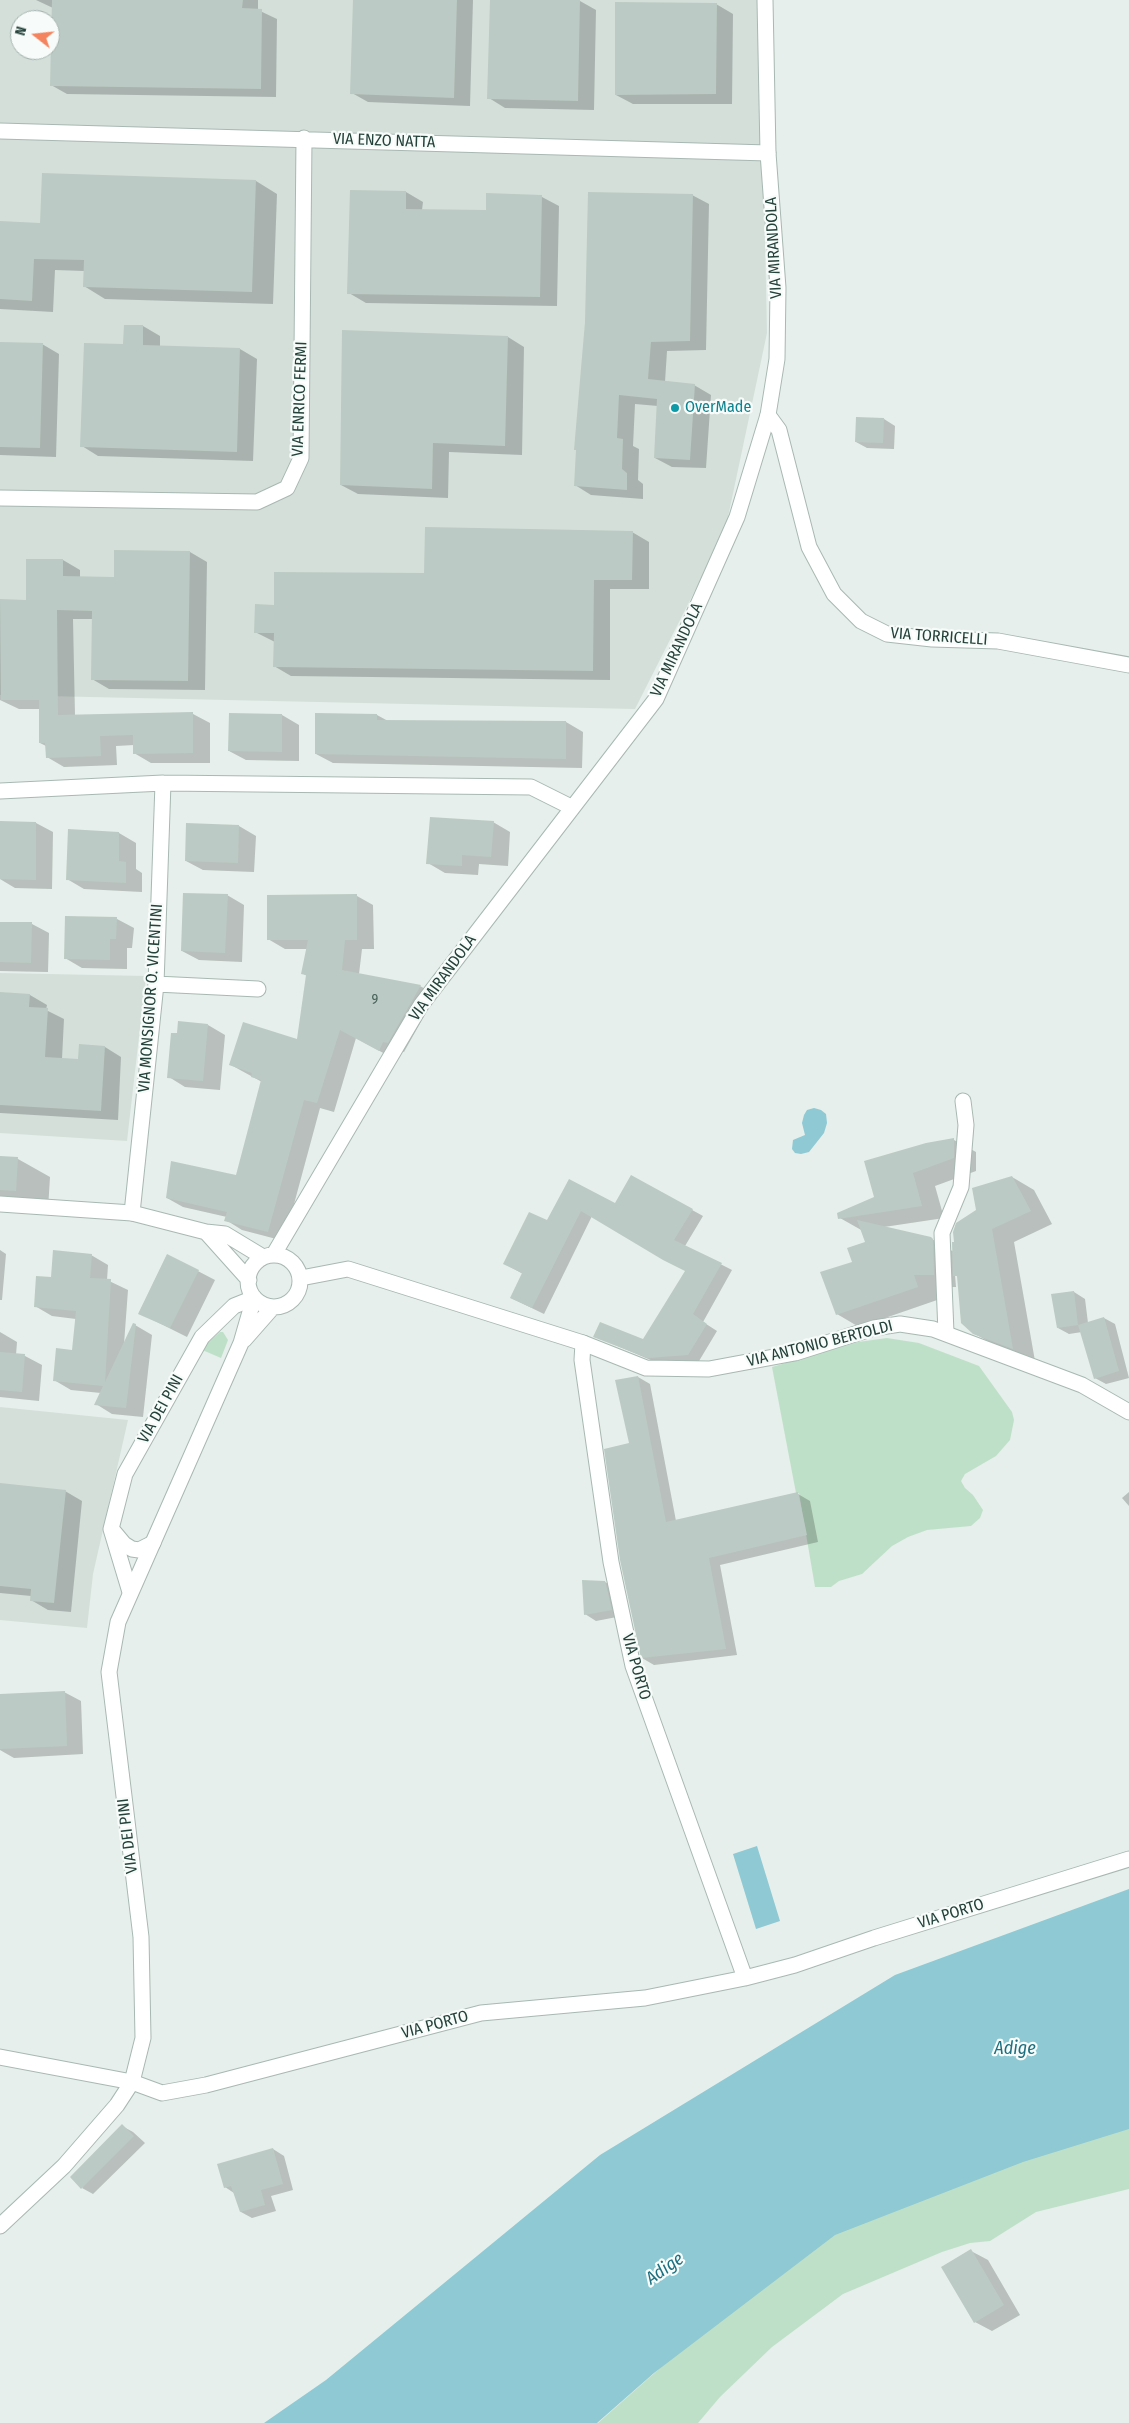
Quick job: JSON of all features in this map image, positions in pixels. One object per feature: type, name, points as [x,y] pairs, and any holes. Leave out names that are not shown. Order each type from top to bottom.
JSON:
[{"type":"street","name":"VIA MIRANDOLA","points":[[268,1255],[421,1005],[571,807],[656,699],[737,517],[768,415],[777,359],[778,288],[768,152],[765,0]]},
{"type":"street","name":"VIA ENZO NATTA","points":[[0,131],[768,152]]},
{"type":"street","name":"VIA ENRICO FERMI","points":[[0,498],[257,502],[286,488],[301,458],[304,138]]},
{"type":"street","name":"VIA TORRICELLI","points":[[768,415],[779,430],[809,547],[834,594],[861,621],[887,634],[932,639],[998,641],[1129,665]]},
{"type":"street","points":[[0,791],[163,783],[531,787],[571,807]]},
{"type":"street","name":"VIA MONSIGNOR O. VICENTINI","points":[[132,1213],[156,984],[163,783]]},
{"type":"street","points":[[156,984],[258,989]]},
{"type":"street","points":[[946,1333],[942,1232],[961,1187],[966,1124],[963,1102]]},
{"type":"street","points":[[0,1204],[132,1213],[206,1232],[225,1234],[268,1255],[287,1257],[297,1266],[301,1278],[300,1290],[284,1306],[273,1307],[262,1304],[254,1298],[248,1287],[253,1264],[268,1255]]},
{"type":"street","points":[[206,1232],[249,1280]]},
{"type":"street","name":"VIA ANTONIO BERTOLDI","points":[[301,1278],[348,1269],[583,1342],[646,1368],[709,1369],[795,1353],[874,1328],[900,1324],[934,1328],[1082,1385],[1123,1409]]},
{"type":"street","name":"VIA DEI PINI","points":[[0,2226],[64,2166],[117,2104],[132,2082],[143,2038],[141,1937],[108,1672],[118,1622],[241,1343],[254,1298]]},
{"type":"street","name":"VIA DEI PINI","points":[[111,1529],[125,1474],[202,1337],[234,1306],[254,1298]]},
{"type":"street","name":"VIA DEI PINI","points":[[241,1343],[273,1307]]},
{"type":"street","name":"VIA PORTO","points":[[583,1342],[582,1360],[611,1562],[633,1666],[745,1978]]},
{"type":"street","points":[[1123,1409],[1129,1421]]},
{"type":"street","points":[[111,1529],[124,1544],[132,1549],[139,1550],[153,1543]]},
{"type":"street","points":[[111,1529],[130,1592]]},
{"type":"street","name":"VIA PORTO","points":[[132,2082],[162,2093],[206,2085],[481,2013],[645,1998],[745,1978],[795,1966],[874,1938],[1129,1858]]},
{"type":"street","points":[[0,2057],[132,2082]]},
{"type":"shaded area","points":[[0,0],[760,0],[767,333],[725,531],[635,709],[0,695]]},
{"type":"shaded area","points":[[0,973],[146,976],[127,1141],[0,1133]]},
{"type":"shaded area","points":[[0,1407],[128,1420],[93,1574],[87,1628],[0,1620]]},
{"type":"green space","points":[[220,1332],[223,1332],[228,1340],[221,1358],[200,1349]]},
{"type":"green space","points":[[887,1338],[919,1343],[979,1366],[1012,1412],[1014,1420],[1010,1440],[996,1456],[965,1474],[961,1481],[983,1510],[980,1518],[971,1526],[927,1530],[908,1537],[892,1546],[862,1574],[839,1581],[831,1587],[815,1587],[799,1493],[796,1493],[772,1367],[858,1342]]},
{"type":"green space","points":[[1129,2125],[1129,2189],[1036,2212],[990,2241],[970,2243],[942,2252],[843,2294],[772,2347],[720,2397],[698,2423],[598,2423],[781,2261],[892,2205]]},
{"type":"water","points":[[814,1108],[826,1114],[827,1123],[824,1133],[809,1152],[795,1153],[792,1149],[793,1140],[805,1135],[802,1123],[804,1115],[807,1110]]},
{"type":"water","points":[[757,1846],[780,1921],[756,1929],[733,1854]]},
{"type":"water","name":"Adige","points":[[1129,1889],[1129,2129],[1023,2162],[835,2235],[654,2373],[597,2423],[264,2423],[326,2380],[600,2155],[895,1975]]},
{"type":"building","points":[[52,0],[243,0],[242,8],[262,9],[261,89],[50,86],[51,60],[60,60],[60,10],[52,10]]},
{"type":"building","points":[[353,0],[457,0],[454,98],[350,94]]},
{"type":"building","points":[[490,0],[580,0],[578,101],[487,99]]},
{"type":"building","points":[[615,2],[717,3],[716,94],[615,95]]},
{"type":"building","points":[[42,173],[256,180],[252,292],[83,287],[84,260],[34,259],[32,301],[0,299],[0,221],[40,223]]},
{"type":"building","points":[[350,190],[406,191],[406,209],[486,210],[486,193],[542,195],[540,297],[347,294]]},
{"type":"building","points":[[588,192],[693,194],[690,341],[651,342],[648,379],[695,384],[690,460],[654,458],[657,399],[619,395],[617,438],[623,439],[622,469],[627,473],[627,490],[574,486],[576,450],[574,450],[585,322]]},
{"type":"building","points":[[124,325],[143,325],[143,345],[240,348],[237,452],[80,447],[84,343],[123,344]]},
{"type":"building","points":[[342,330],[508,336],[505,446],[433,443],[432,489],[340,485]]},
{"type":"building","points":[[0,342],[43,343],[40,448],[0,447]]},
{"type":"building","points":[[856,417],[884,418],[883,443],[855,442]]},
{"type":"building","points":[[425,527],[633,531],[632,580],[594,580],[593,671],[273,667],[274,633],[254,633],[255,604],[274,605],[274,572],[424,573]]},
{"type":"building","points":[[114,550],[190,551],[188,681],[91,680],[92,611],[57,610],[58,715],[193,712],[193,753],[133,754],[133,735],[100,736],[101,756],[46,758],[45,743],[39,743],[39,700],[1,700],[0,599],[26,600],[26,559],[63,559],[63,576],[114,577]]},
{"type":"building","points":[[229,713],[282,714],[282,752],[228,751]]},
{"type":"building","points":[[315,713],[377,714],[377,720],[566,721],[566,759],[315,754]]},
{"type":"building","points":[[430,817],[494,821],[491,857],[462,855],[462,866],[426,864]]},
{"type":"building","points":[[0,821],[36,822],[36,880],[0,879]]},
{"type":"building","points":[[186,823],[239,825],[238,863],[185,861]]},
{"type":"building","points":[[68,829],[119,832],[119,861],[126,862],[126,883],[66,880]]},
{"type":"building","points":[[183,893],[228,894],[225,953],[181,951]]},
{"type":"building","points":[[357,894],[357,940],[345,940],[342,970],[421,985],[388,1043],[383,1042],[379,1051],[340,1030],[317,1103],[304,1100],[268,1232],[224,1221],[227,1212],[166,1198],[171,1161],[236,1175],[261,1080],[251,1077],[252,1073],[229,1065],[243,1022],[297,1039],[306,975],[301,974],[308,940],[267,940],[267,895]]},
{"type":"building","points":[[65,916],[117,917],[116,939],[110,939],[110,960],[64,959]]},
{"type":"building","points":[[0,922],[32,922],[31,963],[0,962]]},
{"type":"building","points":[[0,992],[30,994],[29,1007],[48,1008],[45,1057],[78,1059],[79,1044],[105,1046],[101,1111],[0,1105]]},
{"type":"building","points":[[178,1021],[208,1024],[203,1081],[167,1078],[171,1033],[177,1033]]},
{"type":"building","points":[[954,1138],[954,1158],[913,1173],[922,1206],[838,1219],[837,1213],[874,1197],[864,1161],[926,1143]]},
{"type":"building","points":[[0,1156],[18,1157],[16,1191],[0,1190]]},
{"type":"building","points":[[631,1175],[693,1209],[674,1240],[722,1263],[693,1314],[707,1324],[688,1355],[648,1358],[593,1337],[600,1322],[643,1339],[685,1271],[581,1211],[532,1308],[510,1298],[522,1273],[503,1264],[529,1212],[547,1220],[569,1179],[615,1203]]},
{"type":"building","points":[[1012,1176],[1031,1211],[992,1229],[1013,1349],[973,1334],[961,1323],[957,1276],[953,1276],[952,1242],[954,1242],[953,1232],[956,1223],[976,1210],[972,1188]]},
{"type":"building","points":[[857,1220],[931,1237],[933,1239],[934,1275],[914,1275],[918,1287],[836,1315],[820,1272],[852,1262],[847,1248],[865,1242]]},
{"type":"building","points":[[53,1250],[92,1254],[90,1278],[111,1279],[105,1382],[133,1323],[136,1324],[126,1408],[94,1405],[103,1386],[53,1381],[56,1348],[72,1350],[76,1311],[34,1307],[36,1276],[51,1277]]},
{"type":"building","points":[[167,1254],[199,1270],[170,1328],[138,1314]]},
{"type":"building","points":[[1074,1291],[1078,1325],[1057,1328],[1051,1294]]},
{"type":"building","points":[[1104,1317],[1119,1371],[1094,1379],[1078,1325]]},
{"type":"building","points":[[0,1352],[25,1354],[22,1392],[0,1390]]},
{"type":"building","points":[[638,1376],[666,1522],[798,1492],[807,1535],[709,1558],[726,1649],[641,1658],[620,1560],[604,1449],[629,1443],[615,1380]]},
{"type":"building","points":[[0,1483],[66,1490],[54,1603],[30,1601],[31,1589],[0,1586]]},
{"type":"building","points":[[582,1580],[605,1581],[612,1610],[584,1615]]},
{"type":"building","points":[[65,1691],[67,1746],[0,1749],[0,1694]]},
{"type":"building","points":[[122,2124],[134,2136],[81,2189],[70,2177]]},
{"type":"building","points":[[273,2148],[283,2184],[261,2190],[265,2205],[240,2212],[231,2186],[224,2188],[217,2164]]},
{"type":"building","points":[[971,2249],[1004,2305],[974,2323],[941,2267]]},
{"type":"place","name":"OverMade","points":[[675,408]]}]
